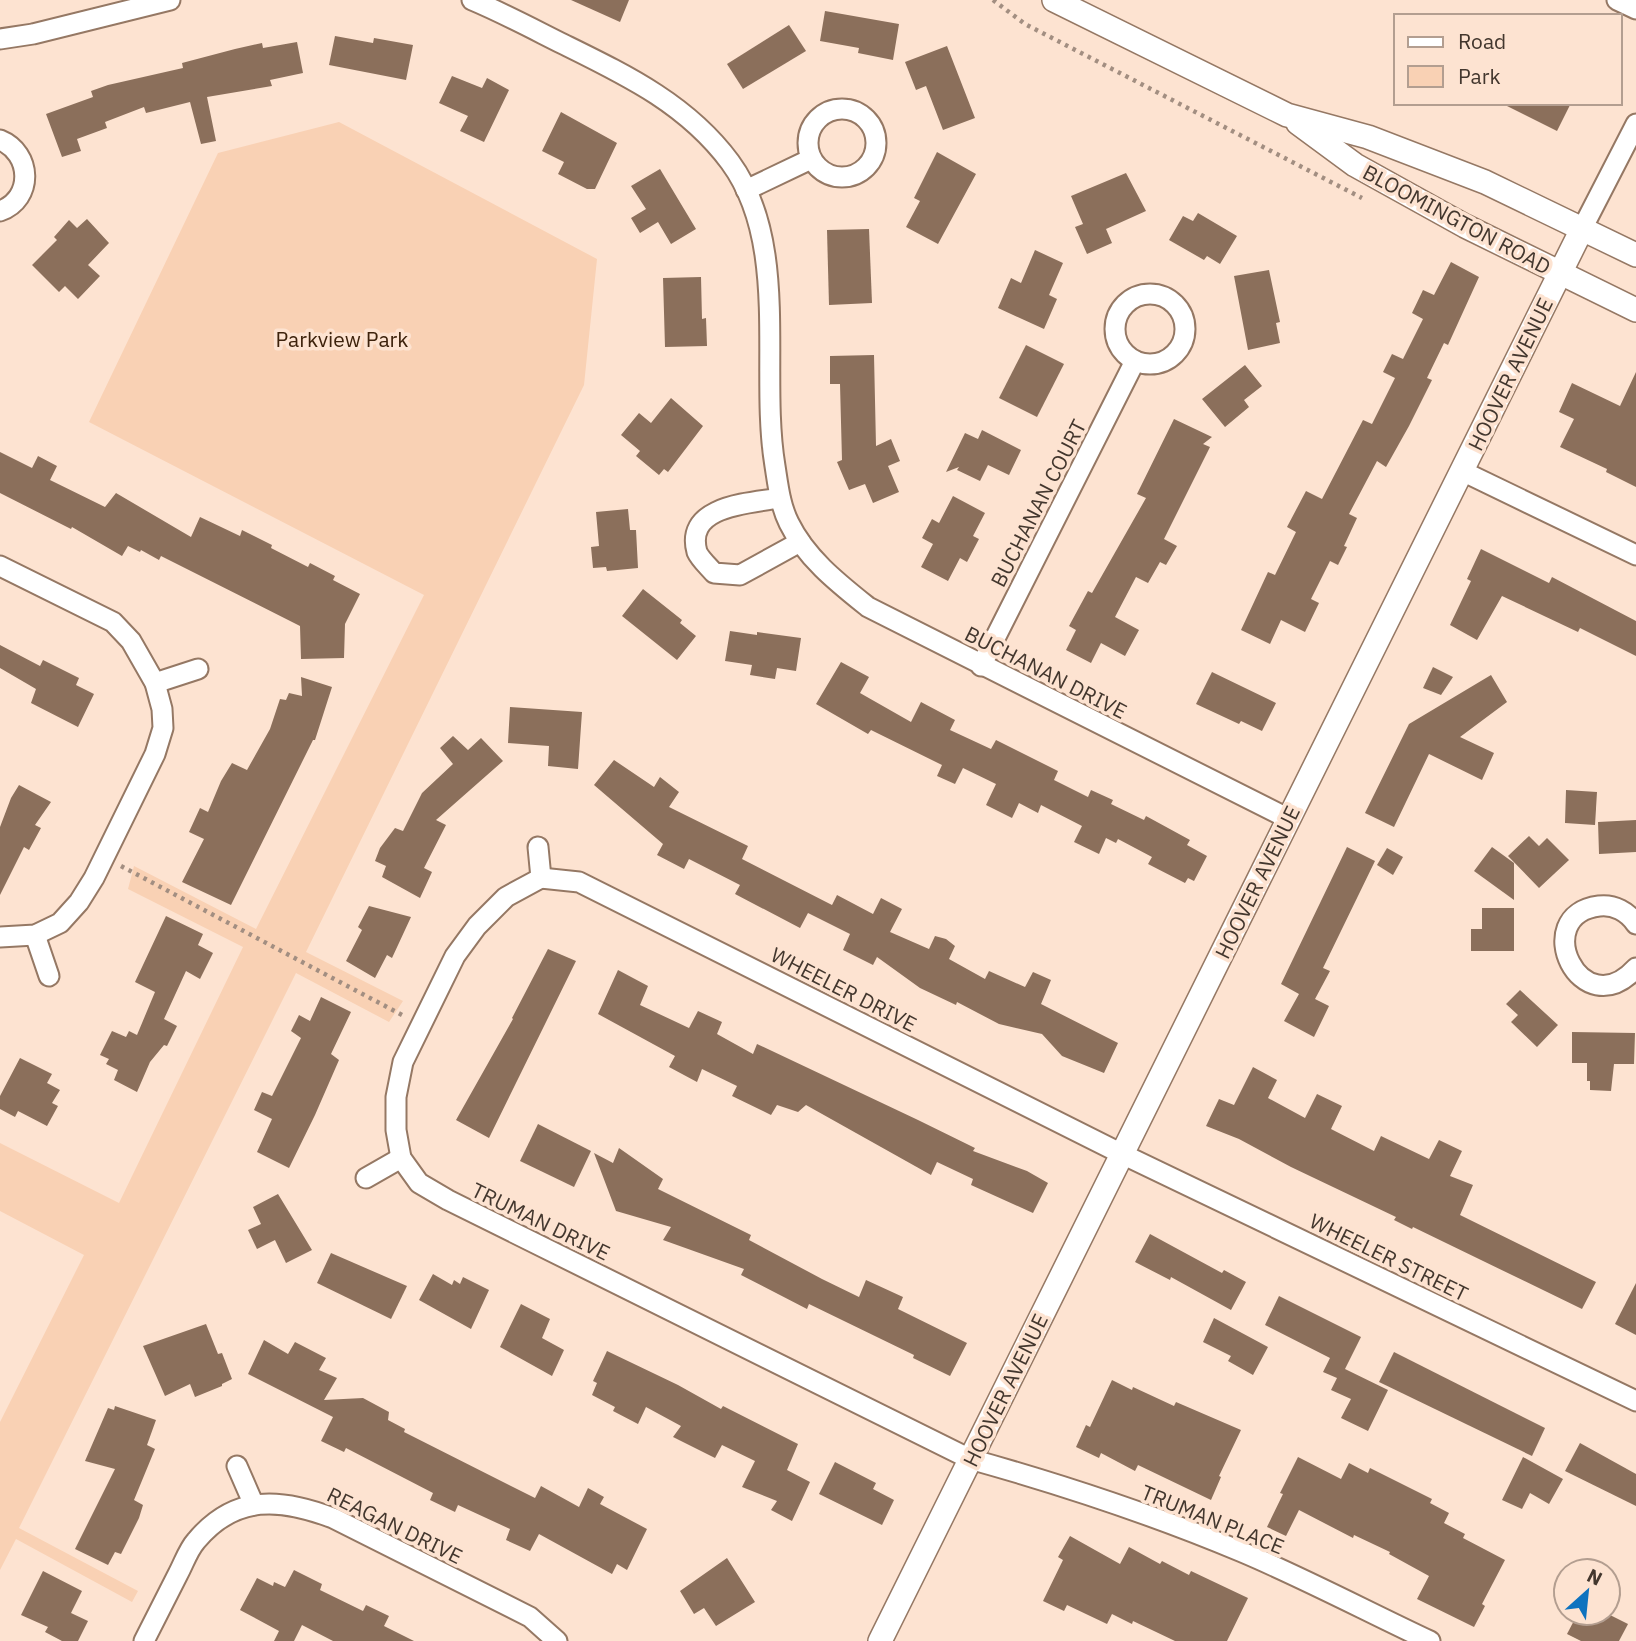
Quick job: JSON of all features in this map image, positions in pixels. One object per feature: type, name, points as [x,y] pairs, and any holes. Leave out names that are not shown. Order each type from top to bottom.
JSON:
[{"type":"street","points":[[0,39],[33,34],[170,0]]},
{"type":"street","name":"BUCHANAN DRIVE","points":[[472,0],[507,7],[638,81],[680,109],[707,134],[731,163],[746,190],[759,225],[766,262],[769,432],[780,498],[788,521],[800,542],[831,577],[868,607],[1289,819]]},
{"type":"street","name":"BLOOMINGTON ROAD","points":[[1054,0],[1287,115],[1355,165],[1465,226],[1636,310]]},
{"type":"street","points":[[1618,0],[1636,9]]},
{"type":"street","name":"BLOOMINGTON ROAD","points":[[1287,115],[1368,137],[1485,182],[1636,255]]},
{"type":"street","name":"HOOVER AVENUE","points":[[880,1641],[1636,124]]},
{"type":"street","points":[[0,141],[14,149],[21,158],[25,181],[15,202],[0,211]]},
{"type":"street","points":[[746,190],[811,159]]},
{"type":"street","name":"BUCHANAN COURT","points":[[981,666],[1135,361]]},
{"type":"street","points":[[1462,471],[1636,555]]},
{"type":"street","points":[[780,498],[730,506],[709,514],[696,534],[698,554],[714,573],[740,575],[800,542]]},
{"type":"street","points":[[0,566],[113,622],[131,641],[155,683],[162,709],[163,728],[155,754],[104,858],[79,902],[60,923],[35,936],[0,937]]},
{"type":"street","points":[[155,683],[198,669]]},
{"type":"street","points":[[366,1178],[401,1158],[396,1130],[396,1097],[403,1062],[456,956],[477,926],[506,897],[541,878],[538,847]]},
{"type":"street","name":"WHEELER DRIVE","points":[[541,878],[579,882],[1122,1154]]},
{"type":"street","points":[[1636,924],[1624,912],[1612,907],[1588,909],[1577,915],[1569,925],[1564,948],[1567,962],[1575,973],[1586,981],[1600,985],[1613,984],[1626,978],[1636,968]]},
{"type":"street","points":[[35,936],[49,976]]},
{"type":"street","name":"WHEELER STREET","points":[[1122,1154],[1636,1401]]},
{"type":"street","name":"TRUMAN DRIVE","points":[[401,1158],[419,1183],[448,1200],[970,1459]]},
{"type":"street","name":"TRUMAN PLACE","points":[[970,1459],[1158,1519],[1244,1553],[1430,1641]]},
{"type":"street","points":[[237,1466],[254,1505]]},
{"type":"street","name":"REAGAN DRIVE","points":[[144,1641],[194,1542],[215,1522],[254,1505],[278,1502],[305,1507],[332,1518],[530,1616],[557,1641]]},
{"type":"path","points":[[993,0],[1025,24],[1370,202]]},
{"type":"path","points":[[104,858],[421,1025]]},
{"type":"green space","name":"Parkview Park","points":[[339,122],[597,259],[584,385],[306,952],[403,1001],[389,1022],[296,973],[19,1528],[138,1591],[132,1602],[16,1539],[0,1570],[0,1422],[84,1255],[0,1211],[0,1143],[119,1203],[243,947],[128,889],[134,866],[256,929],[424,595],[89,422],[218,153]]},
{"type":"building","points":[[571,0],[629,0],[620,22]]},
{"type":"building","points":[[825,11],[899,24],[893,60],[858,53],[859,48],[820,41]]},
{"type":"building","points":[[789,25],[806,51],[743,89],[727,64]]},
{"type":"building","points":[[335,36],[373,43],[374,38],[413,45],[406,80],[329,65]]},
{"type":"building","points":[[297,42],[303,73],[270,80],[272,86],[207,97],[216,141],[201,144],[190,102],[146,113],[144,107],[105,122],[107,128],[77,139],[81,151],[62,157],[46,114],[93,97],[91,91],[183,68],[182,63],[235,49],[262,43],[263,48]]},
{"type":"building","points":[[947,46],[975,118],[943,130],[926,86],[916,90],[905,62]]},
{"type":"building","points":[[452,76],[482,88],[487,78],[509,90],[484,142],[460,131],[468,116],[439,103]]},
{"type":"building","points":[[1505,105],[1570,105],[1557,131]]},
{"type":"building","points":[[561,112],[617,143],[595,189],[587,189],[558,174],[564,162],[542,151]]},
{"type":"building","points":[[937,152],[976,174],[938,244],[906,227],[920,201],[914,198]]},
{"type":"building","points":[[660,169],[696,229],[671,244],[658,222],[640,233],[631,218],[646,209],[631,186]]},
{"type":"building","points":[[1126,173],[1146,211],[1106,229],[1112,243],[1087,254],[1075,227],[1083,224],[1071,196]]},
{"type":"building","points":[[1198,213],[1237,236],[1220,264],[1207,256],[1204,260],[1169,240],[1183,216],[1193,221]]},
{"type":"building","points":[[87,219],[109,243],[88,265],[100,276],[78,299],[65,286],[59,292],[32,265],[57,240],[54,237],[69,220],[77,228]]},
{"type":"building","points":[[869,229],[872,303],[829,305],[827,230]]},
{"type":"building","points":[[1035,250],[1063,263],[1049,295],[1057,299],[1044,329],[998,308],[1011,278],[1021,283]]},
{"type":"building","points":[[1451,262],[1479,277],[1448,345],[1444,343],[1427,378],[1432,380],[1409,426],[1386,467],[1377,461],[1349,514],[1357,518],[1344,546],[1347,547],[1338,565],[1330,561],[1311,599],[1319,603],[1305,632],[1281,620],[1270,644],[1241,630],[1268,572],[1275,575],[1296,532],[1287,527],[1306,491],[1322,499],[1363,420],[1372,424],[1395,378],[1383,372],[1392,354],[1403,359],[1423,319],[1412,313],[1423,290],[1434,295]]},
{"type":"building","points":[[1269,270],[1280,322],[1276,323],[1280,343],[1248,350],[1234,276]]},
{"type":"building","points":[[701,277],[702,319],[706,318],[707,346],[665,347],[663,278]]},
{"type":"building","points":[[1026,345],[1064,364],[1037,417],[999,398]]},
{"type":"building","points":[[874,355],[876,446],[891,439],[900,461],[888,466],[899,492],[873,503],[865,484],[849,490],[837,462],[842,460],[840,384],[830,384],[830,356]]},
{"type":"building","points":[[1245,365],[1262,386],[1244,400],[1249,407],[1225,427],[1202,399]]},
{"type":"building","points":[[1636,372],[1636,487],[1606,472],[1607,469],[1560,447],[1574,419],[1559,412],[1572,383],[1620,406]]},
{"type":"building","points":[[671,398],[703,426],[668,472],[664,469],[659,475],[636,456],[640,451],[621,435],[639,413],[651,423]]},
{"type":"building","points":[[1174,419],[1212,437],[1203,444],[1210,447],[1164,539],[1177,546],[1166,565],[1160,562],[1148,583],[1136,577],[1115,617],[1139,630],[1125,656],[1101,643],[1091,663],[1066,650],[1076,630],[1069,626],[1088,591],[1092,593],[1146,498],[1137,494]]},
{"type":"building","points":[[982,430],[1021,450],[1009,475],[988,465],[980,481],[957,470],[959,467],[946,472],[965,433],[978,439]]},
{"type":"building","points":[[0,452],[32,468],[38,456],[57,466],[50,480],[105,507],[116,493],[191,537],[200,517],[240,536],[242,530],[308,567],[310,563],[335,576],[333,580],[360,594],[345,624],[344,658],[301,659],[300,626],[161,556],[159,560],[128,546],[122,556],[72,527],[71,529],[0,493]]},
{"type":"building","points":[[953,496],[985,513],[973,536],[979,539],[967,562],[960,558],[948,581],[921,567],[933,544],[922,538],[932,519],[939,523]]},
{"type":"building","points":[[628,509],[630,530],[636,530],[638,568],[607,571],[606,567],[593,568],[591,547],[599,546],[596,512]]},
{"type":"building","points":[[1481,549],[1549,583],[1552,577],[1636,621],[1636,656],[1580,628],[1578,632],[1502,596],[1477,640],[1450,625],[1471,581],[1467,579]]},
{"type":"building","points":[[643,589],[682,620],[680,623],[696,636],[677,660],[622,616]]},
{"type":"building","points":[[730,631],[801,638],[796,671],[777,668],[775,679],[750,675],[752,665],[725,661]]},
{"type":"building","points":[[0,645],[40,666],[43,660],[79,678],[76,685],[94,694],[78,727],[31,703],[36,689],[0,668]]},
{"type":"building","points":[[841,662],[869,677],[860,693],[911,722],[921,702],[955,720],[950,730],[991,749],[996,740],[1058,771],[1054,780],[1088,797],[1091,790],[1113,800],[1111,804],[1144,820],[1146,816],[1190,840],[1187,845],[1207,856],[1194,881],[1188,878],[1185,883],[1148,864],[1152,857],[1118,839],[1116,843],[1106,838],[1099,854],[1074,842],[1082,826],[1041,805],[1038,813],[1019,803],[1012,818],[986,805],[996,784],[963,768],[955,784],[937,776],[942,765],[871,730],[868,734],[816,704]]},
{"type":"building","points":[[1433,667],[1453,677],[1441,695],[1423,688]]},
{"type":"building","points":[[1212,672],[1276,703],[1262,731],[1241,721],[1239,724],[1196,704]]},
{"type":"building","points":[[1491,675],[1507,702],[1460,737],[1494,753],[1482,780],[1429,754],[1394,827],[1365,813],[1409,724]]},
{"type":"building","points":[[301,677],[332,687],[315,740],[231,905],[182,882],[204,839],[189,832],[200,808],[208,812],[232,763],[247,770],[270,729],[280,699],[286,700],[289,693],[302,696]]},
{"type":"building","points":[[510,707],[582,712],[578,769],[548,766],[549,746],[508,743]]},
{"type":"building","points":[[453,736],[468,750],[481,738],[503,761],[436,820],[446,825],[424,868],[432,872],[420,898],[382,877],[386,866],[375,861],[380,848],[395,828],[403,831],[422,793],[453,764],[440,748]]},
{"type":"building","points":[[614,760],[654,787],[660,777],[679,792],[669,807],[748,846],[742,859],[832,905],[837,895],[873,914],[881,898],[902,909],[890,932],[929,949],[935,936],[946,939],[955,946],[949,959],[985,979],[989,971],[1025,987],[1033,972],[1051,980],[1041,1004],[1118,1043],[1104,1073],[1062,1056],[1042,1034],[999,1024],[957,1002],[956,1005],[920,988],[877,957],[873,965],[843,950],[850,934],[808,913],[800,928],[735,894],[740,885],[689,859],[684,869],[657,855],[663,844],[594,785]]},
{"type":"building","points":[[19,785],[51,802],[35,825],[41,828],[29,850],[24,847],[0,895],[0,827]]},
{"type":"building","points":[[1566,790],[1597,792],[1595,825],[1565,823]]},
{"type":"building","points":[[1636,820],[1636,852],[1599,854],[1598,822]]},
{"type":"building","points":[[1529,836],[1539,846],[1547,838],[1569,860],[1539,888],[1508,856]]},
{"type":"building","points":[[1347,847],[1375,861],[1323,968],[1330,971],[1315,999],[1329,1006],[1314,1037],[1284,1021],[1299,994],[1281,984]]},
{"type":"building","points":[[1492,847],[1514,863],[1514,900],[1474,871]]},
{"type":"building","points":[[1387,848],[1403,857],[1393,875],[1377,865]]},
{"type":"building","points":[[369,906],[411,917],[392,958],[387,955],[375,978],[346,961],[362,930],[358,927]]},
{"type":"building","points":[[1482,908],[1514,908],[1514,951],[1471,951],[1471,929],[1482,929]]},
{"type":"building","points":[[166,916],[203,934],[198,945],[213,953],[200,979],[186,971],[164,1019],[177,1026],[167,1046],[164,1045],[150,1062],[137,1092],[114,1080],[118,1070],[106,1064],[109,1059],[100,1055],[112,1031],[126,1037],[129,1031],[137,1035],[155,992],[135,982]]},
{"type":"building","points":[[548,949],[576,961],[489,1138],[456,1120],[513,1019]]},
{"type":"building","points":[[618,970],[648,986],[640,1005],[689,1028],[698,1011],[722,1022],[717,1034],[753,1054],[757,1044],[975,1148],[973,1151],[1027,1171],[1048,1183],[1033,1213],[971,1185],[973,1179],[937,1162],[931,1175],[806,1105],[798,1112],[777,1105],[771,1115],[732,1096],[737,1086],[702,1069],[697,1082],[669,1067],[675,1056],[598,1014]]},
{"type":"building","points":[[1520,990],[1558,1025],[1537,1047],[1511,1022],[1518,1015],[1506,1004]]},
{"type":"building","points":[[321,997],[351,1012],[331,1054],[339,1060],[289,1168],[257,1152],[272,1119],[254,1110],[262,1092],[272,1096],[301,1038],[291,1031],[299,1015],[310,1021]]},
{"type":"building","points":[[1572,1032],[1635,1033],[1634,1064],[1614,1064],[1611,1091],[1590,1090],[1587,1063],[1572,1063]]},
{"type":"building","points":[[20,1058],[52,1074],[47,1083],[60,1090],[52,1103],[58,1106],[47,1126],[18,1111],[15,1117],[0,1109],[0,1096]]},
{"type":"building","points":[[1253,1067],[1277,1080],[1268,1098],[1305,1118],[1317,1094],[1342,1106],[1331,1129],[1374,1151],[1381,1136],[1429,1159],[1439,1140],[1462,1151],[1450,1176],[1473,1185],[1460,1215],[1596,1282],[1582,1309],[1413,1227],[1412,1229],[1394,1220],[1396,1217],[1239,1139],[1206,1126],[1219,1099],[1234,1105]]},
{"type":"building","points":[[538,1124],[591,1151],[574,1187],[520,1161]]},
{"type":"building","points":[[619,1148],[663,1179],[658,1189],[751,1235],[749,1240],[822,1279],[859,1297],[866,1280],[903,1297],[898,1309],[967,1343],[950,1376],[913,1358],[914,1355],[809,1304],[807,1309],[741,1275],[744,1269],[663,1240],[671,1227],[616,1211],[594,1153],[613,1163]]},
{"type":"building","points":[[278,1194],[312,1250],[286,1263],[275,1240],[257,1249],[248,1230],[261,1224],[253,1207]]},
{"type":"building","points":[[1150,1234],[1222,1273],[1224,1270],[1246,1282],[1231,1310],[1171,1277],[1170,1280],[1135,1262]]},
{"type":"building","points":[[331,1253],[407,1286],[391,1319],[317,1283]]},
{"type":"building","points":[[433,1274],[452,1285],[454,1280],[460,1284],[463,1277],[489,1290],[471,1329],[419,1300]]},
{"type":"building","points":[[1636,1283],[1636,1335],[1615,1324]]},
{"type":"building","points":[[1279,1296],[1361,1337],[1345,1369],[1388,1390],[1368,1431],[1341,1418],[1351,1399],[1331,1390],[1337,1378],[1323,1372],[1330,1358],[1265,1325]]},
{"type":"building","points":[[521,1304],[550,1319],[542,1338],[564,1350],[552,1376],[500,1347]]},
{"type":"building","points":[[1214,1318],[1268,1347],[1253,1375],[1228,1361],[1231,1356],[1203,1342]]},
{"type":"building","points":[[206,1324],[232,1379],[195,1397],[190,1384],[165,1396],[143,1346]]},
{"type":"building","points":[[264,1340],[288,1354],[295,1342],[326,1358],[319,1370],[337,1378],[324,1400],[363,1398],[389,1412],[388,1420],[405,1429],[404,1432],[535,1498],[541,1486],[579,1507],[588,1488],[604,1497],[600,1504],[647,1529],[627,1570],[617,1564],[612,1574],[539,1534],[530,1551],[506,1540],[510,1529],[458,1505],[455,1512],[430,1500],[433,1493],[346,1448],[344,1452],[321,1441],[333,1417],[248,1374]]},
{"type":"building","points":[[607,1351],[721,1409],[723,1406],[798,1444],[787,1470],[810,1482],[792,1521],[771,1510],[777,1501],[742,1487],[755,1461],[722,1445],[715,1458],[673,1437],[681,1426],[646,1407],[638,1424],[613,1411],[615,1407],[592,1395],[597,1383],[593,1381]]},
{"type":"building","points":[[1394,1352],[1545,1428],[1532,1456],[1379,1382]]},
{"type":"building","points":[[1112,1380],[1174,1406],[1176,1402],[1241,1430],[1219,1476],[1221,1477],[1211,1500],[1138,1465],[1135,1471],[1101,1453],[1099,1458],[1076,1447],[1086,1425],[1090,1427]]},
{"type":"building","points":[[115,1406],[156,1420],[147,1445],[155,1449],[134,1500],[143,1505],[139,1518],[121,1554],[115,1552],[108,1565],[75,1549],[115,1469],[85,1461],[108,1408],[114,1410]]},
{"type":"building","points":[[1580,1443],[1636,1474],[1636,1506],[1565,1471]]},
{"type":"building","points":[[1298,1457],[1341,1479],[1349,1463],[1368,1473],[1370,1468],[1432,1499],[1430,1503],[1449,1513],[1444,1523],[1465,1534],[1463,1538],[1505,1560],[1482,1604],[1485,1606],[1474,1627],[1417,1599],[1429,1576],[1389,1554],[1390,1552],[1354,1535],[1353,1538],[1299,1510],[1286,1536],[1267,1527]]},
{"type":"building","points":[[1523,1457],[1563,1479],[1549,1504],[1530,1493],[1522,1509],[1502,1500]]},
{"type":"building","points":[[835,1462],[876,1483],[873,1489],[894,1500],[882,1525],[819,1494]]},
{"type":"building","points":[[1070,1536],[1120,1564],[1129,1547],[1160,1564],[1162,1561],[1189,1575],[1191,1571],[1248,1598],[1227,1641],[1175,1641],[1112,1614],[1107,1624],[1067,1605],[1064,1611],[1043,1601],[1063,1560],[1058,1557]]},
{"type":"building","points":[[727,1558],[755,1602],[716,1626],[704,1608],[694,1614],[680,1591]]},
{"type":"building","points":[[294,1570],[322,1584],[320,1590],[363,1611],[366,1605],[389,1616],[384,1626],[414,1641],[333,1641],[302,1625],[294,1641],[274,1641],[279,1631],[240,1610],[257,1578],[273,1586],[274,1582],[285,1587]]},
{"type":"building","points":[[43,1571],[82,1591],[71,1613],[88,1621],[78,1641],[62,1641],[45,1632],[48,1627],[21,1615]]},
{"type":"building","points":[[1622,1621],[1628,1624],[1619,1641],[1581,1641],[1567,1634],[1571,1627],[1622,1627]]}]
